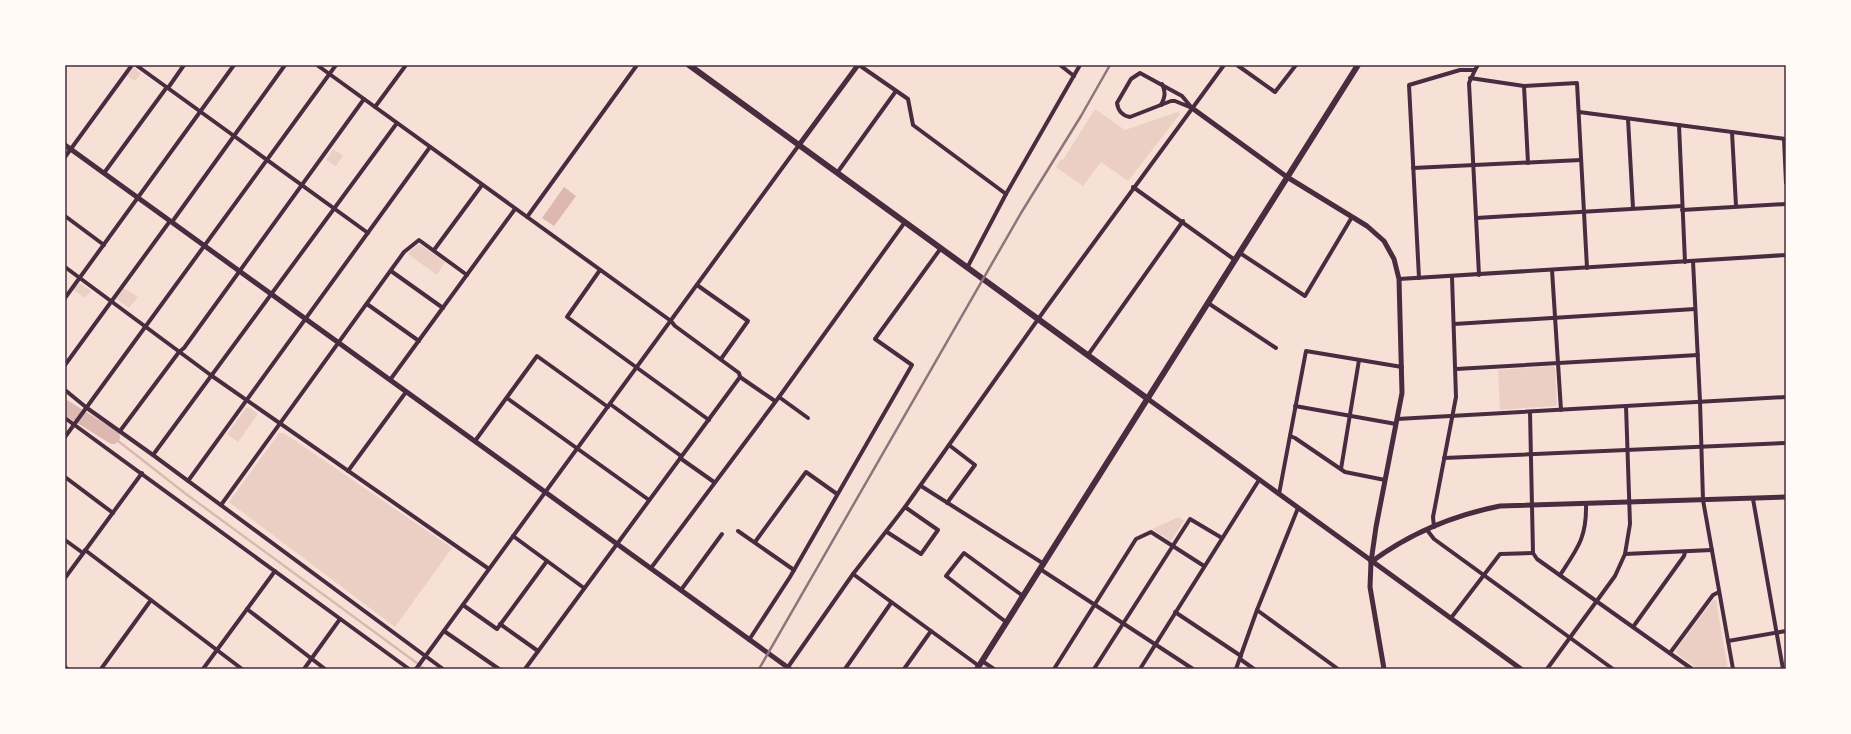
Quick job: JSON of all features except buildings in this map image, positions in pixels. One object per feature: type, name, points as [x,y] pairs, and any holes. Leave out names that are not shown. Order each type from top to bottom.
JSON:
[{"type":"main road","points":[[689,65],[1148,398]]},
{"type":"main road","points":[[979,665],[1358,65]]},
{"type":"street","points":[[65,157],[132,65]]},
{"type":"street","points":[[136,65],[368,233]]},
{"type":"street","points":[[104,173],[184,65]]},
{"type":"street","points":[[65,298],[234,65]]},
{"type":"street","points":[[65,365],[285,65]]},
{"type":"street","points":[[317,65],[671,322],[721,359],[738,373],[740,377],[775,401]]},
{"type":"street","points":[[65,438],[336,65]]},
{"type":"street","points":[[375,108],[406,65]]},
{"type":"street","points":[[527,217],[637,65]]},
{"type":"street","points":[[416,669],[858,65],[908,99],[913,126],[1006,194]]},
{"type":"street","points":[[1060,65],[1074,76]]},
{"type":"street","points":[[967,268],[1006,194],[1080,65]]},
{"type":"street","points":[[65,145],[789,668],[853,574],[887,532],[1038,319],[1224,65]]},
{"type":"street","points":[[1237,65],[1275,92],[1296,65]]},
{"type":"street","points":[[1478,65],[1470,78],[1479,275]]},
{"type":"street","points":[[1419,278],[1409,85],[1460,70],[1475,70]]},
{"type":"street","points":[[1192,108],[1182,96],[1145,75],[1136,74],[1131,79],[1117,103],[1120,112],[1130,117],[1175,101],[1192,108],[1287,177],[1367,226],[1384,241],[1394,259],[1399,279],[1402,393],[1371,562],[1370,587],[1384,669]]},
{"type":"street","points":[[1470,78],[1524,86],[1577,83],[1587,268]]},
{"type":"street","points":[[1161,105],[1165,97],[1165,91],[1162,84]]},
{"type":"street","points":[[1524,86],[1528,163]]},
{"type":"street","points":[[837,173],[896,91]]},
{"type":"street","points":[[120,431],[179,352],[184,348],[364,99]]},
{"type":"street","points":[[1579,112],[1785,139],[1786,183]]},
{"type":"street","points":[[1628,119],[1633,208]]},
{"type":"street","points":[[153,455],[397,123]]},
{"type":"street","points":[[1679,125],[1685,262]]},
{"type":"street","points":[[1732,132],[1736,206]]},
{"type":"street","points":[[188,481],[430,147]]},
{"type":"street","points":[[1413,168],[1581,160]]},
{"type":"street","points":[[434,250],[482,185]]},
{"type":"street","points":[[1134,187],[1235,260]]},
{"type":"street","points":[[1476,218],[1633,208],[1682,208],[1786,204]]},
{"type":"street","points":[[390,380],[515,209]]},
{"type":"street","points":[[65,216],[104,245]]},
{"type":"street","points":[[1240,253],[1305,296],[1352,217]]},
{"type":"street","points":[[1088,355],[1183,221]]},
{"type":"street","points":[[651,568],[779,397],[905,222]]},
{"type":"street","points":[[221,505],[392,271],[404,252],[419,240],[467,275]]},
{"type":"street","points":[[749,640],[794,570],[912,365],[875,339],[941,248]]},
{"type":"street","points":[[1399,279],[1452,277],[1786,255]]},
{"type":"street","points":[[1693,261],[1703,500],[1733,669]]},
{"type":"street","points":[[65,267],[112,300],[212,376],[490,569]]},
{"type":"street","points":[[600,270],[567,316],[709,420]]},
{"type":"street","points":[[1552,270],[1561,410]]},
{"type":"street","points":[[392,271],[443,308]]},
{"type":"street","points":[[1434,527],[1433,517],[1456,396],[1452,277]]},
{"type":"street","points":[[698,285],[748,321],[721,359]]},
{"type":"street","points":[[1208,303],[1276,348]]},
{"type":"street","points":[[368,304],[419,341]]},
{"type":"street","points":[[1454,324],[1695,309]]},
{"type":"street","points":[[1279,494],[1306,351],[1402,367]]},
{"type":"street","points":[[1456,369],[1698,355]]},
{"type":"street","points":[[475,441],[537,356],[681,457],[714,482]]},
{"type":"street","points":[[1341,469],[1359,360]]},
{"type":"street","points":[[525,669],[740,377]]},
{"type":"street","points":[[65,390],[87,408],[221,505],[425,658],[444,669]]},
{"type":"street","points":[[348,471],[406,392]]},
{"type":"street","points":[[779,397],[808,418]]},
{"type":"street","points":[[1295,406],[1397,422],[1700,401],[1786,397]]},
{"type":"street","points":[[507,398],[649,500]]},
{"type":"street","points":[[1148,398],[1371,562],[1452,618],[1521,669]]},
{"type":"street","points":[[1547,669],[1615,576],[1625,554],[1629,532],[1630,502],[1626,406]]},
{"type":"street","points":[[1530,412],[1533,554],[1537,559],[1692,669]]},
{"type":"street","points":[[65,418],[76,423],[274,571],[409,669]]},
{"type":"street","points":[[1290,436],[1346,472],[1385,480]]},
{"type":"street","points":[[1444,458],[1786,443]]},
{"type":"street","points":[[946,503],[975,465],[949,445]]},
{"type":"street","points":[[755,542],[806,472],[837,494]]},
{"type":"street","points":[[65,578],[142,473]]},
{"type":"street","points":[[65,477],[113,513]]},
{"type":"street","points":[[1140,669],[1259,480]]},
{"type":"street","points":[[920,486],[1042,567],[1123,624],[1193,669]]},
{"type":"street","points":[[1371,562],[1395,544],[1427,530],[1478,510],[1500,506],[1786,497]]},
{"type":"street","points":[[1753,498],[1783,669]]},
{"type":"street","points":[[1560,575],[1582,539],[1587,521],[1586,503]]},
{"type":"street","points":[[887,532],[921,554],[938,530],[905,507]]},
{"type":"street","points":[[1236,669],[1257,610],[1298,508]]},
{"type":"street","points":[[1094,669],[1190,519],[1222,538]]},
{"type":"street","points":[[738,530],[794,570]]},
{"type":"street","points":[[1427,530],[1434,539],[1613,669]]},
{"type":"street","points":[[1054,669],[1136,539],[1151,532],[1204,566]]},
{"type":"street","points":[[681,590],[722,534]]},
{"type":"street","points":[[513,536],[584,588]]},
{"type":"street","points":[[65,540],[151,600],[242,669]]},
{"type":"street","points":[[1625,554],[1712,550]]},
{"type":"street","points":[[1633,627],[1684,556],[1685,552]]},
{"type":"street","points":[[1006,622],[946,576],[964,553],[1023,596]]},
{"type":"street","points":[[1452,618],[1500,554],[1533,554]]},
{"type":"street","points":[[463,605],[497,629],[547,561]]},
{"type":"street","points":[[203,669],[274,571]]},
{"type":"street","points":[[853,574],[891,603],[979,665],[994,669]]},
{"type":"street","points":[[1670,654],[1713,595],[1719,592]]},
{"type":"street","points":[[101,669],[151,600]]},
{"type":"street","points":[[845,669],[891,603]]},
{"type":"street","points":[[247,609],[325,669]]},
{"type":"street","points":[[1257,610],[1338,669]]},
{"type":"street","points":[[1175,612],[1241,657],[1254,669]]},
{"type":"street","points":[[304,669],[340,619]]},
{"type":"street","points":[[500,624],[538,651]]},
{"type":"street","points":[[444,631],[499,669]]},
{"type":"street","points":[[904,669],[931,631]]},
{"type":"street","points":[[1728,641],[1786,631]]},
{"type":"shaded area","points":[[133,67],[141,74],[135,81],[127,76]]},
{"type":"shaded area","points":[[1095,109],[1125,130],[1177,112],[1180,114],[1128,181],[1101,162],[1083,186],[1056,167],[1061,159],[1063,160]]},
{"type":"shaded area","points":[[333,149],[343,156],[336,166],[326,160]]},
{"type":"shaded area","points":[[564,187],[576,196],[554,226],[542,218]]},
{"type":"shaded area","points":[[419,244],[445,262],[437,275],[408,254]]},
{"type":"shaded area","points":[[79,283],[91,291],[85,298],[73,290]]},
{"type":"shaded area","points":[[124,288],[138,297],[129,308],[116,299]]},
{"type":"shaded area","points":[[1553,366],[1555,368],[1557,404],[1555,406],[1500,410],[1498,370]]},
{"type":"shaded area","points":[[249,407],[258,414],[238,442],[227,434],[246,408]]},
{"type":"shaded area","points":[[279,433],[284,433],[452,548],[395,627],[229,502]]},
{"type":"shaded area","points":[[1179,517],[1184,521],[1171,541],[1152,529]]},
{"type":"shaded area","points":[[1713,600],[1716,600],[1728,669],[1698,669],[1676,653],[1676,650]]},
{"type":"waterway","points":[[65,407],[113,437]]},
{"type":"waterway","points":[[113,437],[186,494],[425,669]]},
{"type":"railway","points":[[759,669],[1021,213],[1081,116],[1110,65]]}]
